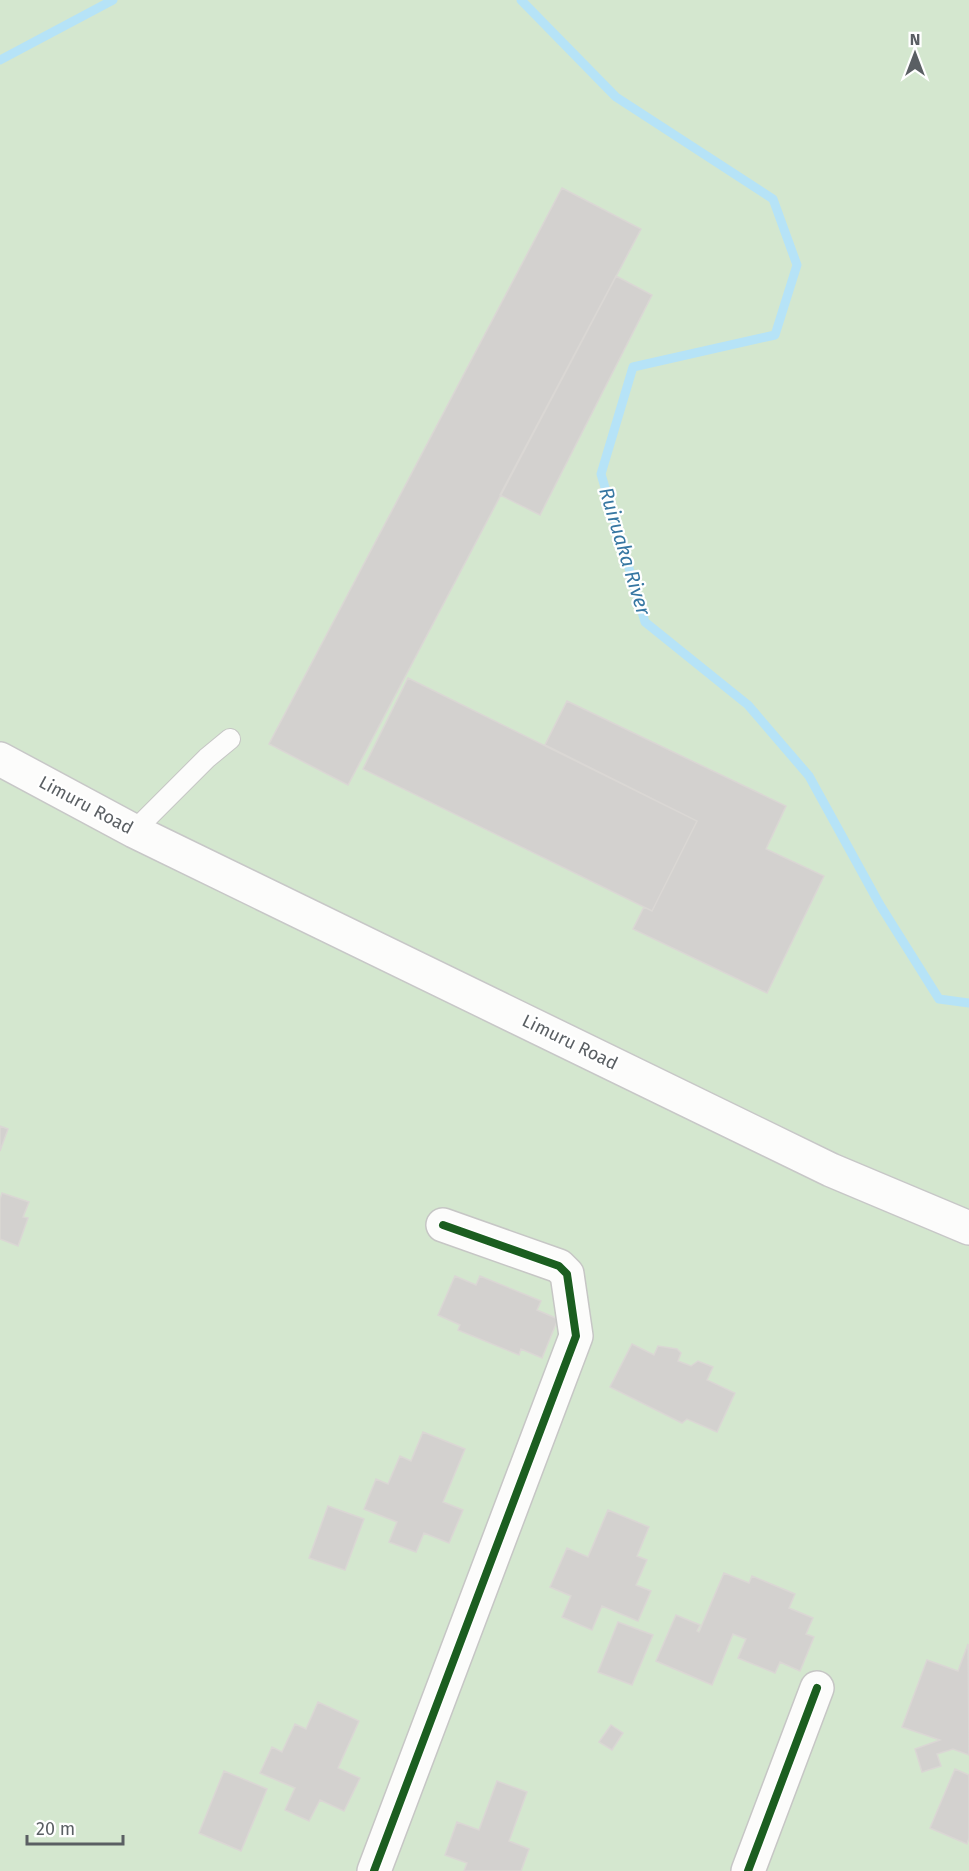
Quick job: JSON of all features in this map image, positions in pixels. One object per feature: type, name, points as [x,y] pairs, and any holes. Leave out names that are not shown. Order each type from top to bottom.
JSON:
[{"type":"main road","name":"Limuru Road","points":[[0,759],[134,831],[831,1170],[969,1228]]},
{"type":"main road","name":"Limuru Road","points":[[0,784],[88,826],[135,845],[174,849]]},
{"type":"main road","points":[[374,1871],[576,1336],[567,1274],[559,1266],[443,1225]]},
{"type":"main road","points":[[748,1871],[817,1688]]},
{"type":"lane","points":[[134,831],[207,758],[230,739]]},
{"type":"green space","points":[[0,0],[969,0],[969,1871],[0,1871]]},
{"type":"building","points":[[562,188],[641,229],[348,785],[269,744]]},
{"type":"building","points":[[616,276],[652,295],[540,515],[500,495]]},
{"type":"building","points":[[408,678],[697,821],[652,911],[363,769]]},
{"type":"building","points":[[567,701],[786,806],[766,849],[824,876],[767,993],[633,929],[644,907],[652,911],[697,821],[545,745]]},
{"type":"building","points":[[0,1126],[8,1129],[0,1151]]},
{"type":"building","points":[[2,1193],[29,1202],[23,1217],[28,1218],[18,1246],[0,1239]]},
{"type":"building","points":[[455,1276],[476,1285],[480,1276],[541,1301],[537,1310],[558,1319],[542,1358],[521,1349],[519,1355],[458,1330],[460,1325],[438,1315]]},
{"type":"building","points":[[632,1344],[654,1355],[658,1346],[677,1349],[681,1353],[678,1361],[691,1366],[698,1361],[713,1367],[707,1380],[735,1393],[717,1432],[687,1419],[682,1423],[610,1387]]},
{"type":"building","points":[[423,1432],[465,1449],[443,1502],[463,1510],[449,1543],[424,1533],[416,1552],[389,1542],[397,1522],[364,1509],[376,1479],[388,1484],[400,1456],[411,1461]]},
{"type":"building","points":[[328,1506],[364,1519],[345,1570],[309,1558]]},
{"type":"building","points":[[608,1510],[649,1527],[637,1556],[647,1560],[636,1585],[651,1591],[638,1621],[602,1606],[592,1630],[562,1617],[571,1596],[550,1587],[567,1548],[588,1557]]},
{"type":"building","points":[[724,1573],[749,1583],[752,1576],[795,1594],[789,1608],[813,1618],[806,1634],[814,1637],[800,1671],[780,1662],[775,1673],[738,1658],[746,1639],[733,1634],[712,1685],[656,1661],[676,1615],[700,1625],[697,1631],[699,1632]]},
{"type":"building","points":[[618,1622],[653,1635],[632,1685],[598,1672]]},
{"type":"building","points":[[968,1644],[969,1755],[953,1749],[937,1754],[941,1766],[922,1772],[915,1749],[940,1740],[902,1727],[927,1660],[958,1671]]},
{"type":"building","points":[[318,1702],[359,1721],[338,1768],[360,1778],[344,1811],[320,1800],[309,1821],[285,1810],[295,1788],[260,1773],[272,1747],[282,1752],[295,1724],[306,1729]]},
{"type":"building","points":[[611,1725],[623,1733],[612,1750],[599,1742]]},
{"type":"building","points":[[955,1769],[969,1775],[969,1838],[967,1844],[930,1828]]},
{"type":"building","points":[[224,1771],[267,1789],[241,1851],[199,1833]]},
{"type":"building","points":[[497,1781],[527,1792],[509,1841],[529,1849],[521,1871],[464,1871],[467,1863],[445,1855],[457,1822],[479,1830]]},
{"type":"waterway","name":"Ruiruaka River","points":[[0,60],[113,0]]},
{"type":"waterway","name":"Ruiruaka River","points":[[521,0],[616,97],[773,199],[797,265],[775,335],[633,367],[601,474],[645,622],[748,705],[809,776],[880,905],[939,999],[969,1003]]},
{"type":"cycle path","points":[[374,1871],[576,1336],[567,1274],[559,1266],[443,1225]]},
{"type":"cycle path","points":[[748,1871],[817,1688]]}]
